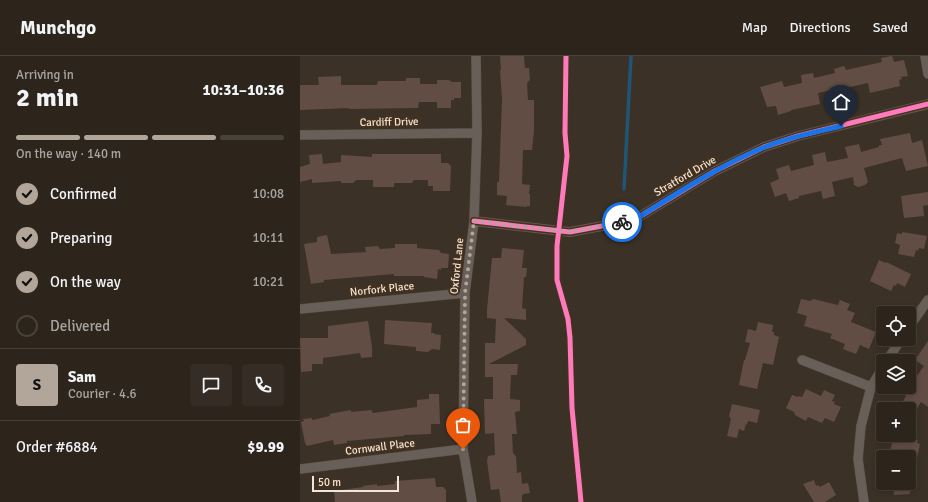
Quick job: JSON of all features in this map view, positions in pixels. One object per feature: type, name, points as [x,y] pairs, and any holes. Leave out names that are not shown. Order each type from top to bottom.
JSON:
[{"type":"street","name":"Oxford Lane","points":[[472,502],[463,449],[465,293],[474,221],[477,133],[476,56]]},
{"type":"street","points":[[925,56],[928,74]]},
{"type":"street","name":"Stratford Drive","points":[[474,221],[570,232],[634,220],[715,171],[764,147],[798,136],[928,104]]},
{"type":"street","name":"Cardiff Drive","points":[[300,135],[477,133]]},
{"type":"street","name":"Norfork Place","points":[[300,309],[465,293]]},
{"type":"street","points":[[916,317],[928,300]]},
{"type":"street","points":[[802,360],[871,387]]},
{"type":"street","points":[[864,502],[858,459],[861,426],[871,387],[876,379]]},
{"type":"street","name":"Cornwall Place","points":[[300,469],[463,449]]},
{"type":"building","points":[[500,56],[524,56],[525,68],[529,68],[530,80],[527,83],[528,100],[534,100],[534,131],[532,150],[523,150],[522,184],[530,185],[530,206],[527,207],[506,205],[507,196],[497,195],[497,182],[499,182],[502,99]]},
{"type":"building","points":[[892,56],[894,62],[904,60],[908,76],[901,77],[902,79],[899,80],[900,86],[870,93],[868,83],[850,87],[852,96],[839,99],[836,89],[818,93],[820,104],[791,110],[778,115],[776,106],[767,107],[760,87],[782,81],[784,87],[802,83],[801,75],[813,73],[814,78],[835,73],[834,69],[844,66],[846,70],[882,62],[881,58]]},
{"type":"building","points":[[341,76],[341,85],[377,85],[378,81],[406,81],[406,78],[420,78],[420,84],[437,84],[437,80],[461,82],[461,98],[454,98],[454,100],[451,100],[451,108],[437,108],[437,102],[419,102],[418,108],[300,110],[300,85],[319,85],[318,77]]},
{"type":"building","points":[[910,133],[912,143],[922,140],[928,166],[906,171],[902,158],[864,168],[868,182],[865,185],[858,187],[854,185],[853,177],[832,182],[835,196],[823,199],[821,191],[799,196],[799,198],[789,201],[786,193],[775,197],[770,183],[779,179],[776,169],[789,165],[791,171],[814,165],[812,155],[825,152],[827,162],[848,158],[845,147],[859,144],[861,152],[882,145],[880,139]]},
{"type":"building","points":[[322,154],[323,164],[341,162],[341,155],[372,157],[372,154],[441,154],[441,163],[448,163],[451,166],[450,191],[433,191],[433,186],[428,186],[428,180],[414,180],[412,183],[394,183],[394,187],[373,187],[373,180],[356,180],[353,183],[341,183],[341,181],[312,183],[312,179],[300,182],[300,167],[310,164],[309,155]]},
{"type":"building","points":[[928,192],[928,205],[923,206],[924,216],[904,218],[901,196]]},
{"type":"building","points":[[902,232],[927,236],[924,249],[919,248],[918,251],[916,250],[914,257],[898,254],[900,245],[895,243],[897,233],[902,234]]},
{"type":"building","points":[[327,235],[331,254],[366,252],[365,247],[378,246],[380,249],[395,248],[395,244],[417,244],[417,248],[439,250],[441,253],[449,254],[448,268],[441,268],[441,270],[438,269],[437,279],[424,276],[394,276],[394,274],[324,280],[324,282],[311,284],[304,244],[317,242],[317,237]]},
{"type":"building","points":[[502,248],[524,250],[522,268],[527,268],[526,277],[524,277],[522,308],[526,309],[526,320],[504,318],[526,339],[526,345],[489,364],[518,364],[517,375],[511,375],[510,399],[520,400],[520,411],[515,412],[517,434],[512,434],[513,453],[516,456],[517,473],[521,472],[522,484],[528,483],[530,493],[522,495],[522,502],[501,502],[499,489],[491,490],[487,461],[488,456],[495,455],[494,433],[485,434],[484,399],[493,399],[493,377],[485,377],[485,343],[495,343],[496,319],[487,318],[487,309],[492,258],[501,258]]},
{"type":"building","points":[[879,260],[911,274],[905,287],[897,283],[891,291],[870,281]]},
{"type":"building","points":[[801,299],[810,301],[813,299],[838,305],[840,300],[850,304],[847,310],[855,313],[851,322],[876,332],[869,349],[860,345],[856,354],[843,349],[845,344],[830,338],[832,334],[804,326],[807,316],[797,313]]},
{"type":"building","points":[[385,320],[432,323],[431,333],[441,335],[440,350],[432,349],[428,352],[416,351],[416,347],[384,344]]},
{"type":"building","points":[[368,321],[372,357],[361,358],[360,353],[323,358],[323,364],[312,364],[312,371],[301,372],[300,338],[328,338],[328,326]]},
{"type":"building","points":[[758,322],[773,325],[772,332],[774,332],[774,335],[779,337],[773,365],[763,363],[757,389],[739,385],[744,360],[750,343],[745,342],[748,329],[756,331]]},
{"type":"building","points":[[928,341],[928,407],[921,402],[916,410],[916,402],[903,402],[906,396],[903,394],[916,394],[916,377],[924,366],[916,361]]},
{"type":"building","points":[[806,389],[821,396],[824,390],[835,395],[832,401],[835,402],[834,404],[841,407],[834,422],[825,418],[822,423],[808,417],[806,421],[786,408],[792,395],[802,397]]},
{"type":"building","points":[[429,394],[439,394],[440,424],[431,424],[431,434],[404,435],[347,441],[347,443],[334,445],[333,440],[307,446],[305,443],[301,422],[304,421],[303,419],[312,418],[312,420],[330,416],[329,414],[351,410],[351,412],[371,410],[373,413],[417,407],[417,400],[429,399]]},
{"type":"building","points":[[732,404],[760,410],[757,423],[748,421],[744,431],[739,429],[737,438],[727,436],[731,419],[729,416]]},
{"type":"building","points":[[916,440],[918,440],[917,443],[920,444],[917,458],[916,450],[890,450],[892,442],[916,442]]},
{"type":"building","points":[[435,478],[436,487],[443,487],[446,490],[446,502],[335,502],[334,491],[377,484],[377,486],[395,484],[395,481]]},
{"type":"building","points":[[814,480],[816,486],[818,485],[820,487],[829,482],[836,495],[825,502],[814,502],[803,484]]},
{"type":"building","points":[[894,490],[910,490],[910,494],[894,495]]},
{"type":"waterway","points":[[624,189],[631,56]]},
{"type":"cycle path","points":[[566,56],[565,133],[567,156],[557,246],[557,280],[568,319],[572,408],[581,502]]},
{"type":"cycle path","points":[[474,221],[570,232],[634,220],[715,171],[764,147],[798,136],[928,104]]},
{"type":"way so far","points":[[463,449],[465,293],[474,221],[570,232],[622,222]]},
{"type":"route","points":[[622,222],[634,220],[715,171],[764,147],[798,136],[841,126]]}]
